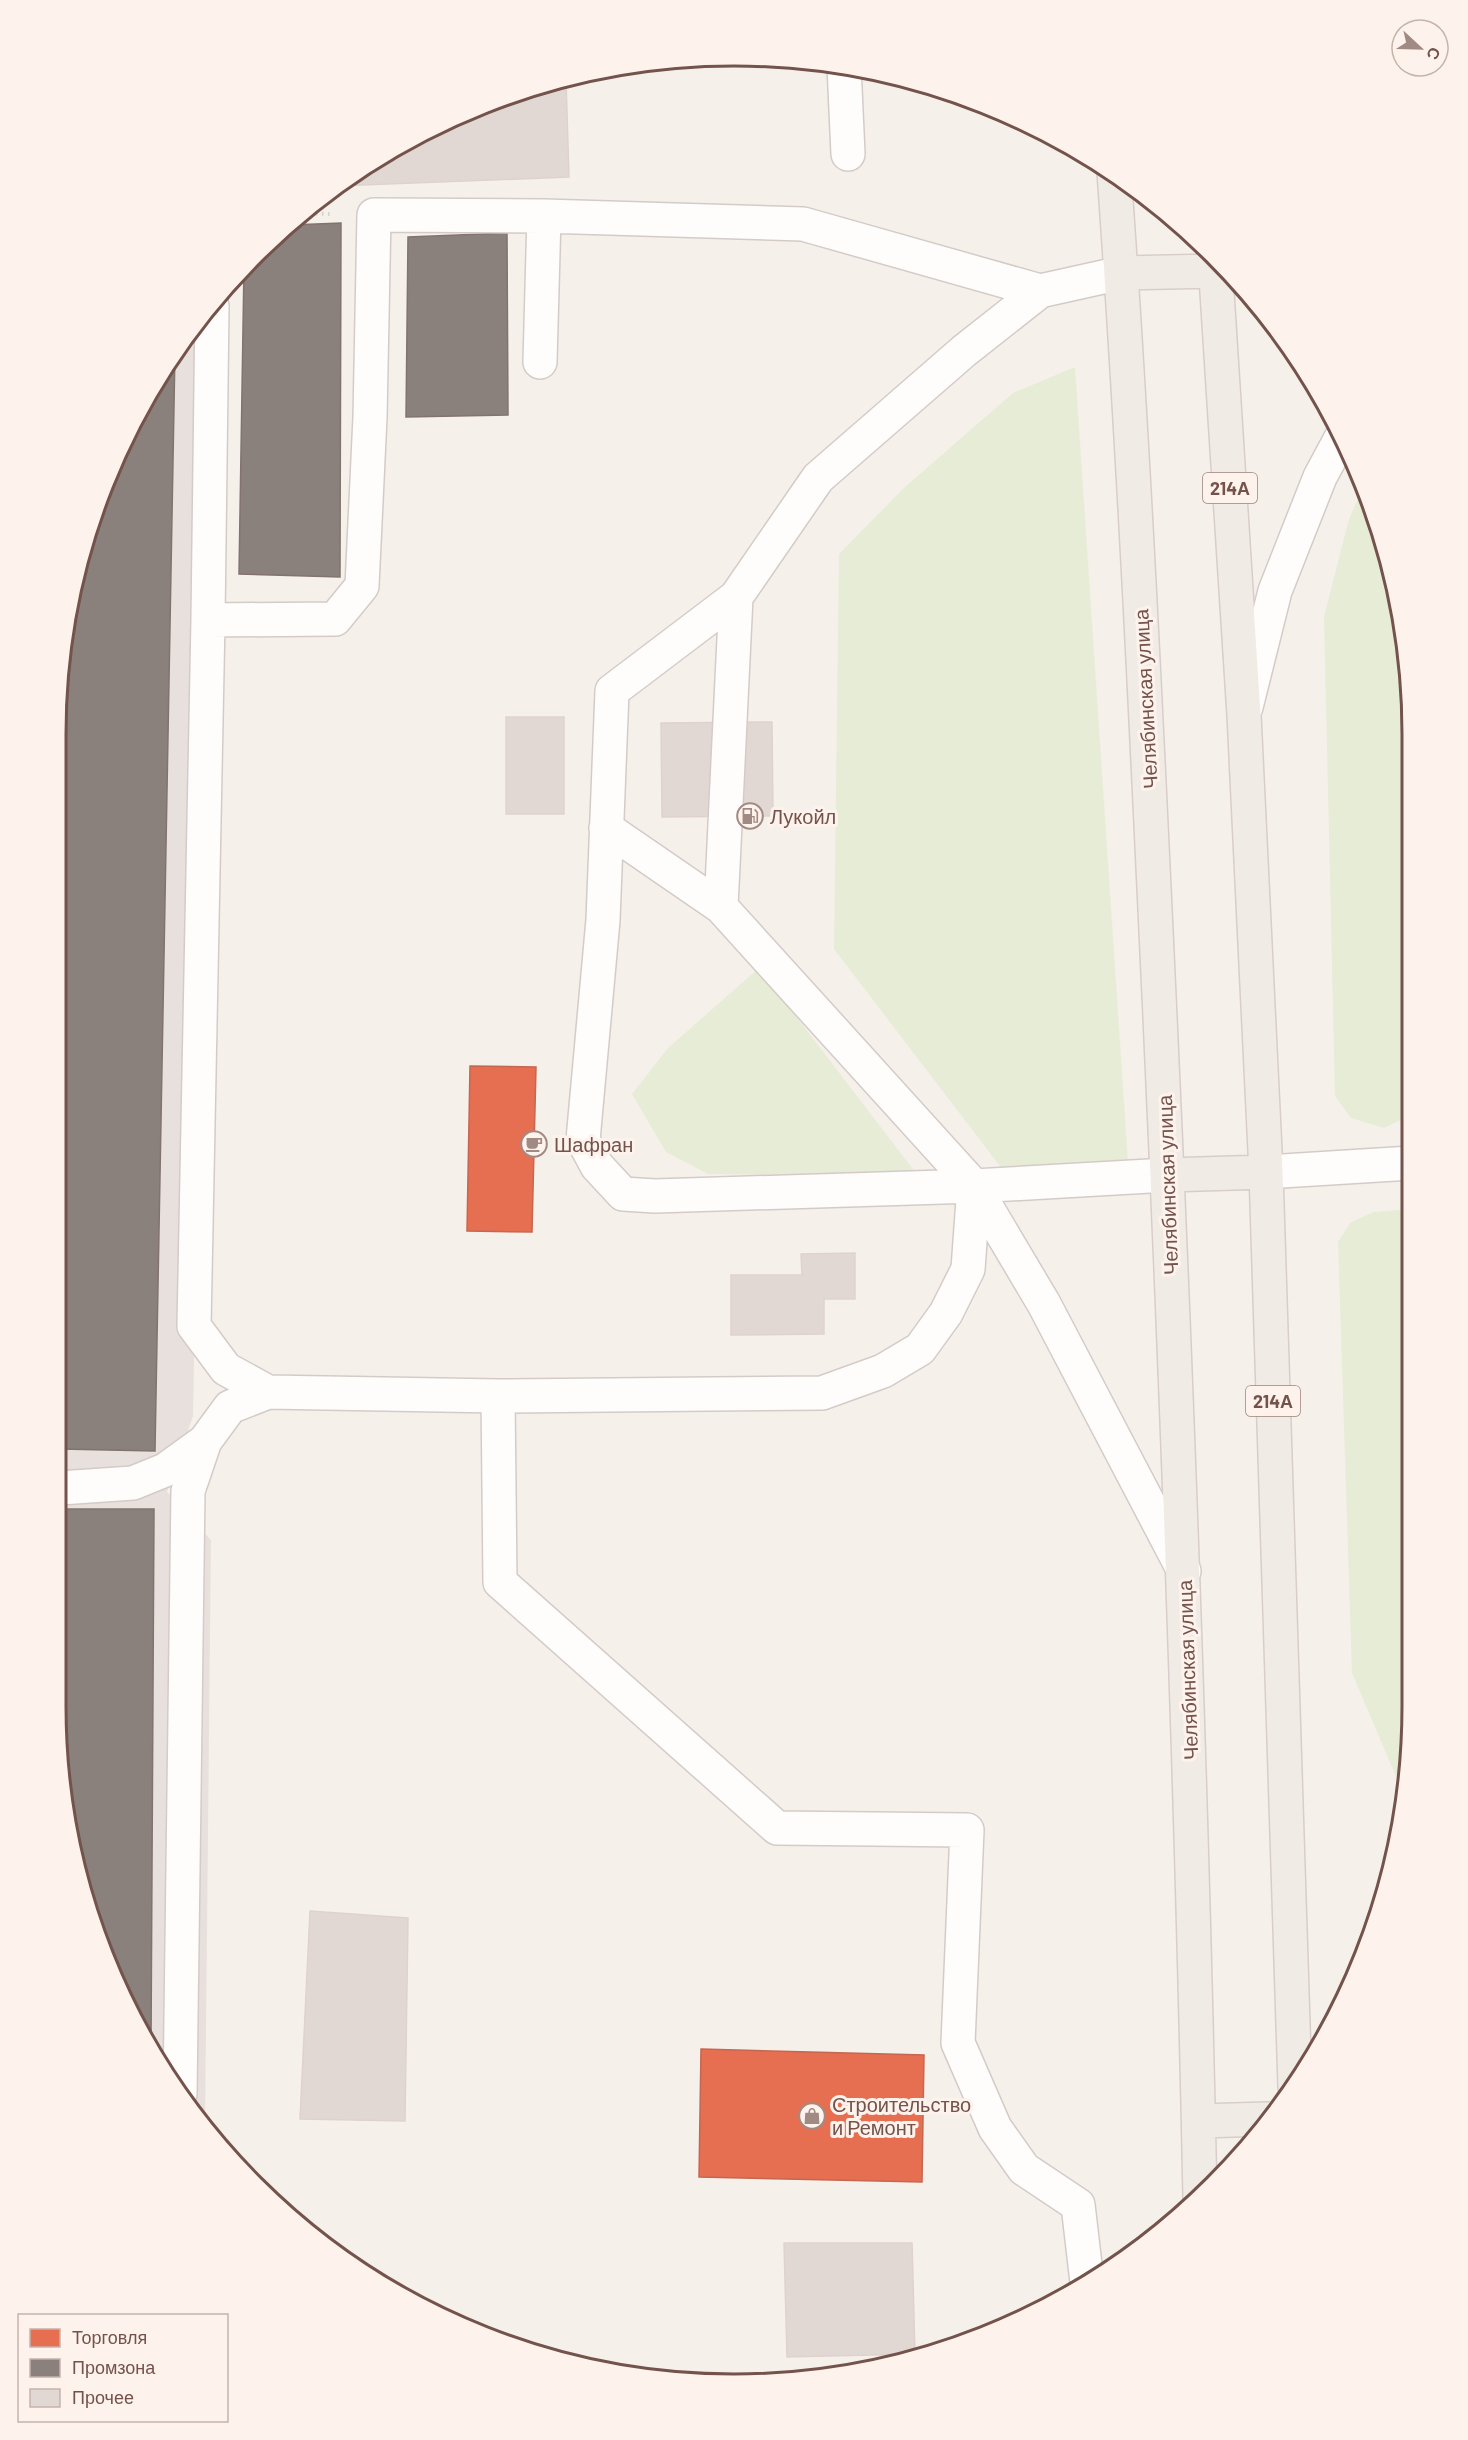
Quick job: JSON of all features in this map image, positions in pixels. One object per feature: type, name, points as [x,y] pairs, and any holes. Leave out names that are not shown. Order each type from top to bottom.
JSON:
[{"type":"main road","name":"Челябинская улица","points":[[1115,186],[1143,650],[1184,1571],[1200,2184]]},
{"type":"main road","points":[[1121,273],[1210,266]]},
{"type":"main road","name":"214А","points":[[1215,272],[1244,715],[1266,1172],[1294,2069]]},
{"type":"main road","points":[[1167,1175],[1266,1172]]},
{"type":"main road","points":[[1199,2121],[1259,2119]]},
{"type":"street","points":[[844,76],[848,154]]},
{"type":"street","points":[[208,620],[335,619],[362,586],[370,417],[374,215],[544,216],[803,224],[1040,291]]},
{"type":"street","points":[[540,362],[544,216]]},
{"type":"street","points":[[1121,273],[1040,291],[964,351],[818,478],[736,597],[612,691],[603,920],[584,1140],[597,1166],[623,1194],[655,1196],[974,1186],[1167,1175]]},
{"type":"street","points":[[212,318],[194,1326],[226,1369],[268,1392]]},
{"type":"street","points":[[1244,715],[1275,591],[1320,477],[1336,446]]},
{"type":"street","points":[[721,907],[736,597]]},
{"type":"street","points":[[606,828],[721,907],[974,1186],[1044,1304],[1184,1571]]},
{"type":"street","points":[[1266,1172],[1402,1164]]},
{"type":"street","points":[[180,2079],[188,1491],[205,1441],[230,1407],[268,1392],[498,1396],[822,1393],[883,1371],[920,1348],[946,1313],[968,1269],[974,1186]]},
{"type":"street","points":[[498,1396],[500,1582],[777,1828],[967,1830],[958,2043],[995,2128],[1024,2169],[1078,2205],[1086,2273]]},
{"type":"street","points":[[66,1488],[133,1483],[165,1470],[205,1441]]},
{"type":"shaded area","points":[[213,317],[193,1416],[167,1492],[211,1540],[205,2114],[155,2040],[117,1962],[101,1921],[79,1836],[67,1750],[66,734],[67,690],[79,604],[101,519],[117,478],[155,400]]},
{"type":"green space","points":[[1075,367],[1128,1162],[1006,1174],[834,949],[839,554],[905,487],[1013,393]]},
{"type":"green space","points":[[1359,497],[1379,561],[1389,604],[1401,690],[1402,1119],[1384,1128],[1351,1118],[1335,1096],[1324,617],[1349,519]]},
{"type":"green space","points":[[759,968],[919,1177],[708,1174],[666,1152],[632,1094],[668,1048]]},
{"type":"green space","points":[[1402,1210],[1402,1706],[1398,1780],[1352,1673],[1338,1242],[1351,1222],[1374,1212]]},
{"type":"building: Торговля","points":[[470,1066],[536,1067],[532,1232],[467,1231]]},
{"type":"building: Торговля","name":"Строительство и Ремонт","points":[[701,2049],[924,2055],[922,2182],[699,2177]]},
{"type":"building: Промзона","points":[[341,223],[340,577],[239,574],[244,281],[303,224]]},
{"type":"building: Промзона","points":[[507,233],[508,415],[406,417],[408,237]]},
{"type":"building: Промзона","points":[[175,370],[155,1451],[66,1449],[66,734],[67,690],[79,604],[101,519],[135,439],[155,400]]},
{"type":"building: Промзона","points":[[66,1509],[154,1509],[151,2032],[117,1962],[101,1921],[79,1836],[72,1793],[67,1750],[66,1706]]},
{"type":"building: Прочее","points":[[566,88],[569,177],[354,185],[400,155],[478,117],[519,101]]},
{"type":"building: Прочее","points":[[506,717],[564,717],[564,814],[506,814]]},
{"type":"building: Прочее","points":[[772,722],[773,816],[662,817],[661,723]]},
{"type":"building: Прочее","points":[[855,1253],[855,1299],[824,1299],[824,1334],[731,1335],[731,1275],[802,1275],[801,1254]]},
{"type":"building: Прочее","points":[[310,1911],[408,1918],[405,2121],[300,2119]]},
{"type":"building: Прочее","points":[[784,2243],[912,2243],[915,2349],[892,2355],[787,2357]]},
{"type":"place","name":"Лукойл","points":[[750,816]]},
{"type":"place","name":"Шафран","points":[[534,1144]]},
{"type":"place","name":"Строительство и Ремонт","points":[[812,2116]]}]
